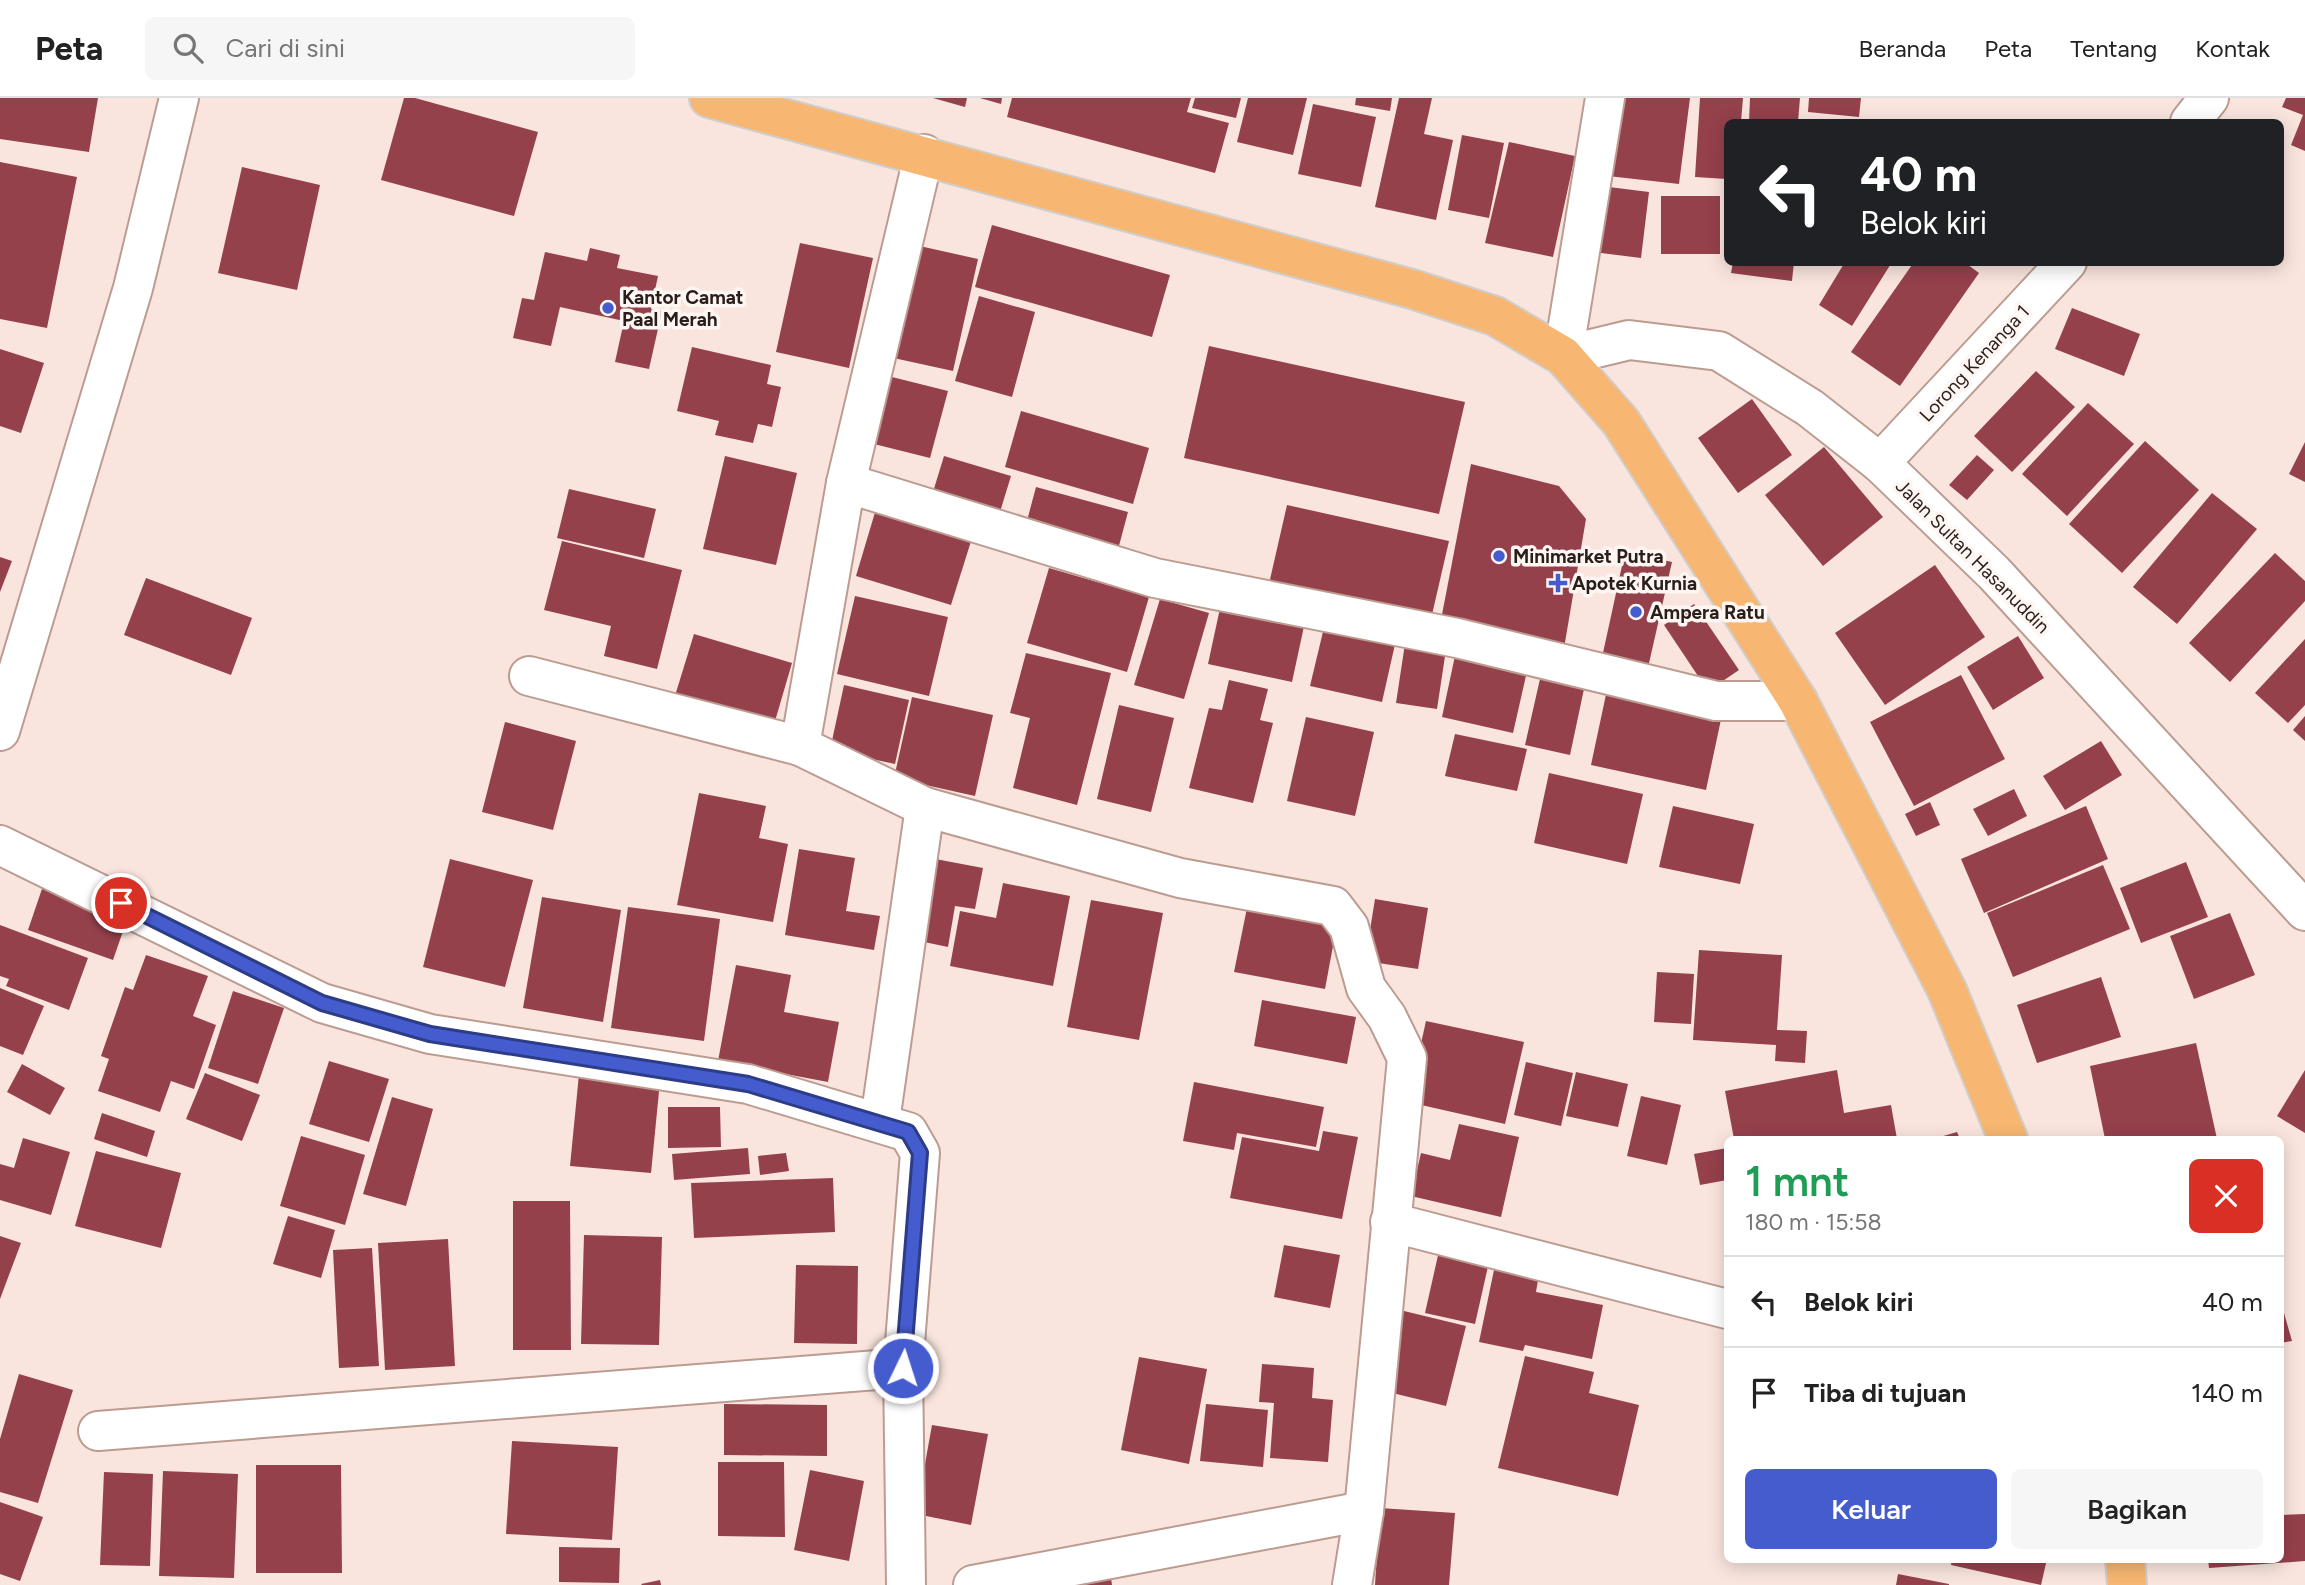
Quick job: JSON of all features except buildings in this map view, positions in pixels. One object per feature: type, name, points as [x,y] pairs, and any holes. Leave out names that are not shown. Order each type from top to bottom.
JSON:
[{"type":"highway","points":[[709,98],[924,154],[1412,289],[1495,316],[1563,356],[1621,422],[1798,701],[1947,990],[2007,1136]]},
{"type":"highway","points":[[2125,1563],[2127,1585]]},
{"type":"street","points":[[0,731],[133,288],[180,98]]},
{"type":"street","points":[[1563,356],[1605,98]]},
{"type":"street","points":[[2192,119],[2209,98]]},
{"type":"street","points":[[800,746],[846,483],[924,154]]},
{"type":"street","name":"Lorong Kenanga 1","points":[[1880,463],[2063,266]]},
{"type":"street","name":"Jalan Sultan Hasanuddin","points":[[1563,356],[1629,340],[1719,351],[1810,408],[1880,463],[1994,573],[2305,911]]},
{"type":"street","points":[[846,483],[1155,579],[1457,638],[1716,701],[1798,701]]},
{"type":"street","points":[[528,676],[800,746],[925,807],[1180,878],[1333,905],[1349,927],[1366,988],[1387,1017],[1407,1058],[1364,1511],[1352,1585]]},
{"type":"street","points":[[880,1121],[925,807]]},
{"type":"street","points":[[0,845],[322,1003],[430,1034],[748,1084],[880,1121],[908,1132],[920,1153],[903,1368],[906,1585]]},
{"type":"street","points":[[1390,1222],[1724,1308]]},
{"type":"street","points":[[98,1431],[903,1368]]},
{"type":"street","points":[[973,1585],[1364,1511]]},
{"type":"place","name":"Kantor Camat Paal Merah","points":[[608,308]]},
{"type":"place","name":"Minimarket Putra","points":[[1499,556]]},
{"type":"place","name":"Apotek Kurnia","points":[[1558,583]]},
{"type":"place","name":"Ampera Ratu","points":[[1636,612]]},
{"type":"route","points":[[121,903],[322,1003],[430,1034],[748,1084],[880,1121],[908,1132],[920,1153],[903,1368]]}]
